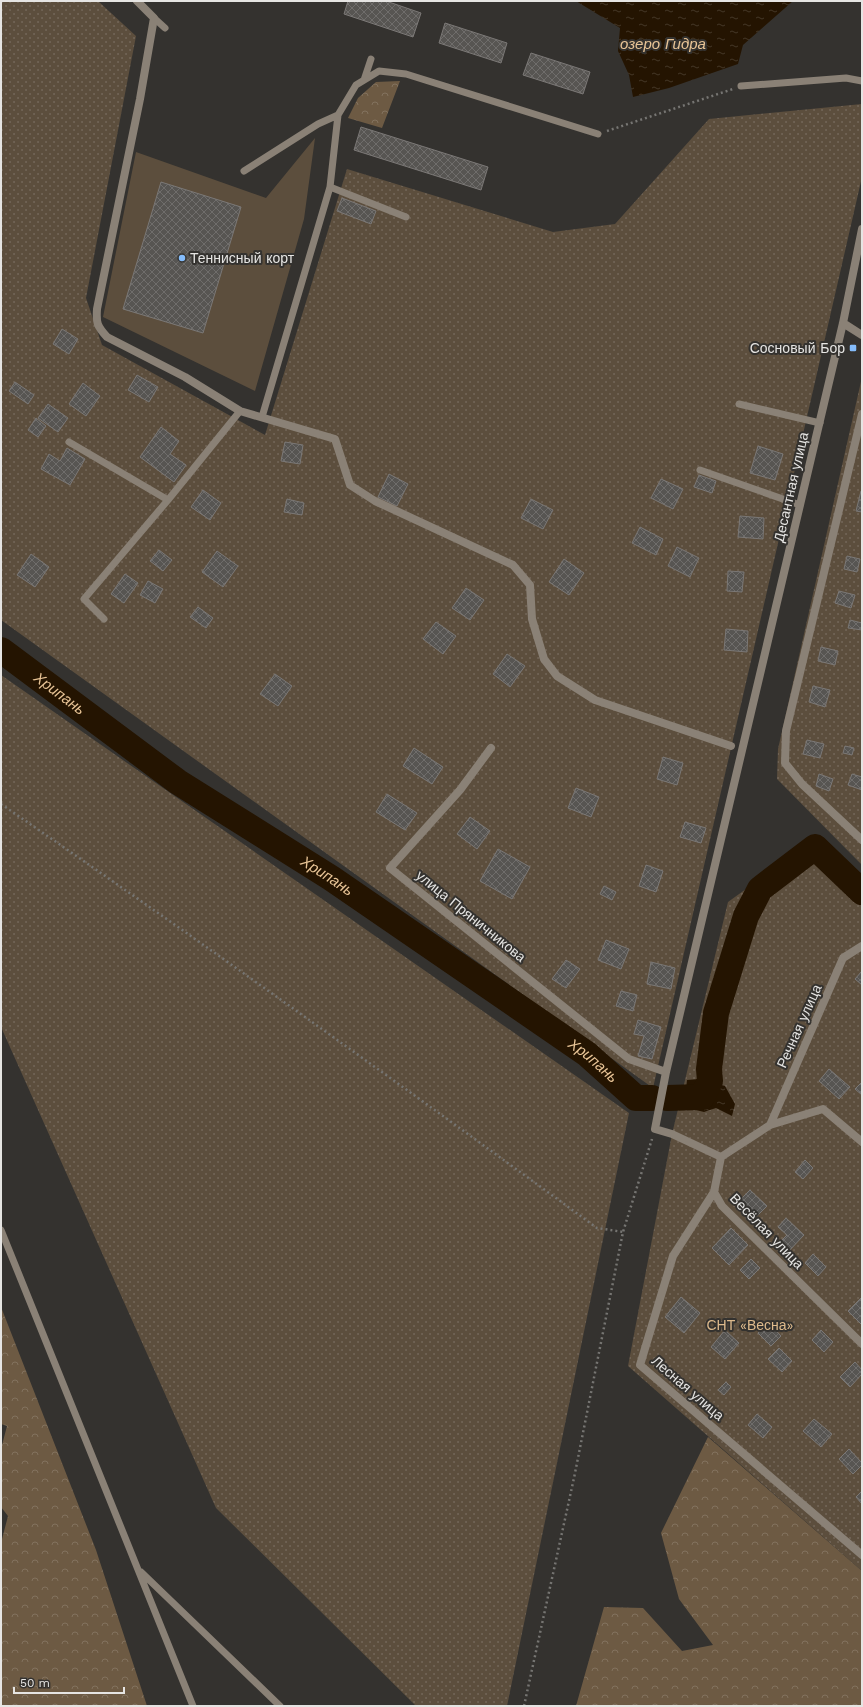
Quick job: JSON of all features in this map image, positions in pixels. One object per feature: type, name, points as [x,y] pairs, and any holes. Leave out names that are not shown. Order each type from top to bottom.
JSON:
[{"type":"street","points":[[137,1],[154,18],[140,99],[97,309],[96,322],[99,328],[107,337],[185,377],[240,411],[335,439],[350,485],[375,501],[513,565],[530,585],[532,620],[544,659],[557,676],[595,700],[731,746]]},
{"type":"street","name":"Десантная улица","points":[[655,1129],[666,1072],[843,323],[862,229]]},
{"type":"street","points":[[843,323],[862,335]]},
{"type":"street","points":[[862,414],[786,731],[785,763],[802,784],[862,840]]},
{"type":"street","name":"улица Пряничникова","points":[[491,748],[460,790],[390,868],[629,1059],[666,1072]]},
{"type":"street","name":"Речная улица","points":[[770,1125],[843,958],[862,946]]},
{"type":"street","points":[[655,1129],[672,1134],[721,1157],[770,1125],[823,1108],[862,1142]]},
{"type":"street","name":"Весёлая улица","points":[[721,1157],[714,1192],[722,1206],[862,1344]]},
{"type":"street","name":"Лесная улица","points":[[714,1192],[673,1256],[640,1365],[862,1555]]},
{"type":"lane","points":[[154,18],[165,28]]},
{"type":"lane","points":[[364,80],[371,59]]},
{"type":"lane","points":[[262,417],[330,187],[338,115],[356,85],[378,72],[406,74],[598,134]]},
{"type":"lane","points":[[741,86],[846,78],[862,81]]},
{"type":"lane","points":[[244,172],[318,124],[338,115]]},
{"type":"lane","points":[[330,187],[406,217]]},
{"type":"lane","points":[[97,330],[107,337]]},
{"type":"lane","points":[[739,404],[820,423]]},
{"type":"lane","points":[[104,619],[84,600],[240,411]]},
{"type":"lane","points":[[69,442],[168,500]]},
{"type":"lane","points":[[700,470],[800,505]]},
{"type":"lane","points":[[1,1230],[193,1706]]},
{"type":"lane","points":[[139,1570],[280,1706]]},
{"type":"path","points":[[598,134],[741,86]]},
{"type":"path","points":[[1,804],[198,940],[428,1104],[597,1228],[623,1232]]},
{"type":"path","points":[[524,1706],[574,1478],[623,1232],[655,1129]]},
{"type":"green space","points":[[1,1],[98,1],[136,36],[86,298],[102,345],[265,435],[347,169],[553,232],[615,224],[709,119],[862,104],[862,177],[653,1088],[1,620]]},
{"type":"green space","points":[[400,81],[382,128],[348,118],[358,98],[376,82]]},
{"type":"green space","points":[[315,138],[304,219],[255,391],[103,317],[136,152],[266,198]]},
{"type":"green space","points":[[862,377],[862,865],[777,779],[778,749]]},
{"type":"green space","points":[[1,675],[629,1113],[507,1706],[416,1706],[216,1508],[1,1027]]},
{"type":"green space","name":"СНТ «Весна»","points":[[819,836],[862,878],[862,1571],[628,1366],[672,1134],[728,902]]},
{"type":"green space","points":[[1,1307],[96,1550],[147,1706],[1,1706],[1,1543],[8,1516],[1,1507],[1,1449],[7,1426],[1,1424]]},
{"type":"green space","points":[[708,1437],[862,1571],[862,1706],[576,1706],[604,1607],[643,1608],[682,1651],[713,1645],[679,1599],[661,1533]]},
{"type":"water","name":"озеро Гидра","points":[[576,1],[793,1],[743,45],[738,64],[669,88],[633,97],[629,75],[618,51],[620,28]]},
{"type":"water","points":[[699,1079],[725,1086],[735,1104],[732,1116],[716,1108],[704,1112],[692,1109],[685,1098],[687,1080]]},
{"type":"building","points":[[348,1],[386,1],[421,13],[413,37],[344,14]]},
{"type":"building","points":[[445,23],[507,43],[501,63],[439,43]]},
{"type":"building","points":[[531,53],[590,72],[583,94],[523,75]]},
{"type":"building","points":[[361,127],[488,167],[481,190],[354,150]]},
{"type":"building","name":"Теннисный корт","points":[[161,182],[241,207],[203,333],[123,309]]},
{"type":"building","points":[[342,198],[376,211],[371,224],[337,211]]},
{"type":"building","points":[[62,329],[78,339],[69,354],[53,344]]},
{"type":"building","points":[[137,375],[158,387],[149,402],[128,390]]},
{"type":"building","points":[[15,382],[34,395],[28,404],[9,391]]},
{"type":"building","points":[[83,383],[100,396],[86,416],[69,404]]},
{"type":"building","points":[[48,404],[68,418],[58,432],[38,418]]},
{"type":"building","points":[[36,418],[46,426],[38,437],[28,430]]},
{"type":"building","points":[[161,427],[179,441],[170,454],[186,465],[174,482],[140,457]]},
{"type":"building","points":[[285,442],[303,445],[300,464],[281,461]]},
{"type":"building","points":[[758,446],[783,454],[775,480],[750,473]]},
{"type":"building","points":[[67,448],[85,459],[70,485],[41,469],[49,454],[60,461]]},
{"type":"building","points":[[389,474],[408,484],[397,506],[378,497]]},
{"type":"building","points":[[699,475],[716,481],[712,493],[694,487]]},
{"type":"building","points":[[661,479],[683,489],[673,509],[651,498]]},
{"type":"building","points":[[203,490],[221,503],[210,520],[191,507]]},
{"type":"building","points":[[862,491],[862,512],[856,511]]},
{"type":"building","points":[[287,499],[304,503],[302,515],[284,512]]},
{"type":"building","points":[[531,499],[553,510],[543,529],[521,518]]},
{"type":"building","points":[[740,516],[764,518],[763,539],[738,537]]},
{"type":"building","points":[[640,527],[663,539],[656,555],[632,543]]},
{"type":"building","points":[[677,547],[699,558],[690,577],[668,566]]},
{"type":"building","points":[[159,550],[172,560],[163,571],[150,561]]},
{"type":"building","points":[[217,551],[238,566],[223,587],[202,572]]},
{"type":"building","points":[[31,554],[49,567],[35,587],[17,575]]},
{"type":"building","points":[[847,556],[860,559],[857,572],[844,569]]},
{"type":"building","points":[[564,559],[584,573],[569,595],[549,582]]},
{"type":"building","points":[[728,571],[744,572],[742,592],[727,591]]},
{"type":"building","points":[[125,574],[138,583],[124,603],[111,594]]},
{"type":"building","points":[[148,581],[163,589],[155,603],[140,595]]},
{"type":"building","points":[[466,588],[484,600],[470,620],[452,608]]},
{"type":"building","points":[[839,591],[855,595],[851,608],[835,603]]},
{"type":"building","points":[[198,607],[213,618],[206,628],[190,617]]},
{"type":"building","points":[[850,620],[862,623],[862,630],[848,628]]},
{"type":"building","points":[[436,622],[456,636],[443,654],[423,639]]},
{"type":"building","points":[[726,629],[748,631],[747,652],[724,650]]},
{"type":"building","points":[[821,647],[838,651],[835,665],[818,661]]},
{"type":"building","points":[[507,654],[525,666],[510,687],[493,674]]},
{"type":"building","points":[[275,674],[292,686],[278,706],[260,694]]},
{"type":"building","points":[[813,686],[830,690],[825,707],[809,702]]},
{"type":"building","points":[[807,740],[824,744],[820,758],[803,754]]},
{"type":"building","points":[[845,746],[854,748],[852,755],[843,753]]},
{"type":"building","points":[[414,748],[443,767],[432,784],[403,766]]},
{"type":"building","points":[[663,757],[683,763],[677,785],[657,779]]},
{"type":"building","points":[[819,774],[833,779],[829,791],[816,786]]},
{"type":"building","points":[[852,774],[862,777],[862,790],[848,785]]},
{"type":"building","points":[[576,788],[599,797],[591,817],[568,808]]},
{"type":"building","points":[[387,794],[417,813],[405,830],[376,812]]},
{"type":"building","points":[[470,817],[490,831],[477,849],[457,834]]},
{"type":"building","points":[[685,822],[706,828],[701,843],[680,837]]},
{"type":"building","points":[[498,849],[530,867],[512,899],[480,881]]},
{"type":"building","points":[[646,865],[663,871],[656,892],[639,886]]},
{"type":"building","points":[[604,886],[616,892],[612,900],[600,894]]},
{"type":"building","points":[[606,940],[629,949],[621,969],[598,960]]},
{"type":"building","points":[[566,960],[580,969],[566,988],[552,979]]},
{"type":"building","points":[[651,962],[675,968],[671,989],[647,984]]},
{"type":"building","points":[[862,971],[862,985],[855,979]]},
{"type":"building","points":[[621,991],[637,995],[633,1011],[616,1006]]},
{"type":"building","points":[[638,1020],[661,1027],[652,1059],[638,1056],[644,1036],[634,1034]]},
{"type":"building","points":[[829,1069],[850,1087],[839,1099],[819,1081]]},
{"type":"building","points":[[862,1082],[862,1095],[855,1089]]},
{"type":"building","points":[[805,1160],[813,1168],[803,1179],[795,1172]]},
{"type":"building","points":[[750,1190],[767,1206],[756,1217],[739,1201]]},
{"type":"building","points":[[786,1218],[804,1235],[787,1253],[778,1244],[787,1235],[778,1227]]},
{"type":"building","points":[[731,1228],[748,1245],[729,1265],[712,1248]]},
{"type":"building","points":[[813,1254],[826,1267],[818,1276],[805,1263]]},
{"type":"building","points":[[751,1259],[760,1268],[749,1279],[740,1270]]},
{"type":"building","points":[[681,1297],[700,1313],[684,1333],[665,1317]]},
{"type":"building","points":[[862,1297],[862,1323],[861,1324],[848,1311]]},
{"type":"building","points":[[768,1322],[781,1336],[771,1346],[758,1333]]},
{"type":"building","points":[[725,1330],[739,1343],[725,1359],[711,1347]]},
{"type":"building","points":[[821,1330],[833,1342],[824,1352],[812,1340]]},
{"type":"building","points":[[779,1348],[792,1361],[782,1372],[768,1359]]},
{"type":"building","points":[[855,1362],[862,1370],[862,1374],[850,1387],[840,1377]]},
{"type":"building","points":[[726,1382],[731,1387],[724,1395],[718,1390]]},
{"type":"building","points":[[757,1414],[772,1427],[763,1438],[748,1425]]},
{"type":"building","points":[[814,1419],[832,1434],[821,1447],[803,1431]]},
{"type":"building","points":[[849,1449],[862,1463],[862,1465],[853,1474],[839,1459]]},
{"type":"building","points":[[862,1491],[862,1504],[856,1497]]},
{"type":"waterway","name":"Хрипань","points":[[1,650],[178,782],[331,878],[587,1054],[636,1098],[652,1098]]},
{"type":"waterway","name":"Хрипань","points":[[667,1098],[702,1097],[710,1081],[709,1069],[716,1013],[746,916],[760,889],[815,847],[862,892]]},
{"type":"place","name":"Теннисный корт","points":[[182,258]]},
{"type":"place","name":"Сосновый Бор","points":[[853,348]]}]
